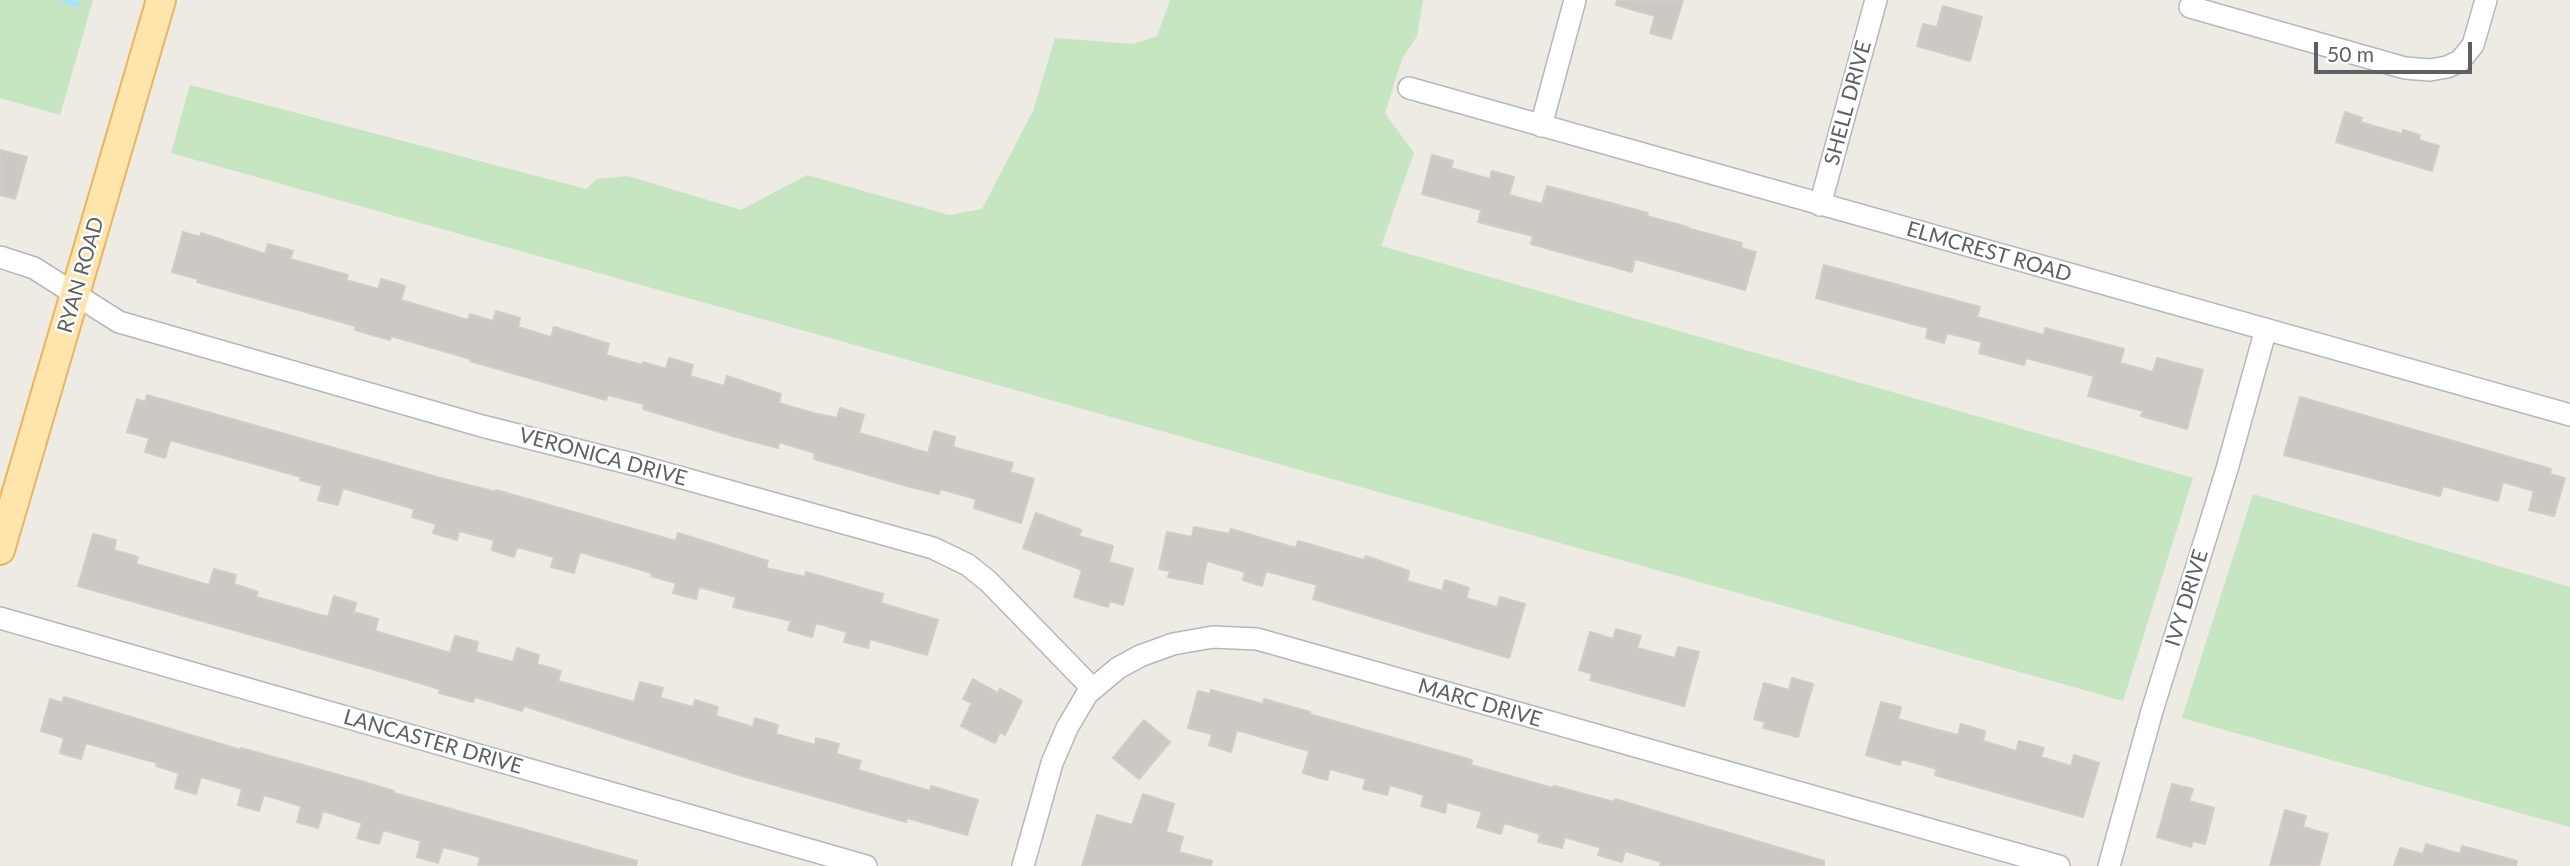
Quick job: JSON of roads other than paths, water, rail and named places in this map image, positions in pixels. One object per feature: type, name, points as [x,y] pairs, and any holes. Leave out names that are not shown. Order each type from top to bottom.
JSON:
[{"type":"main road","name":"RYAN ROAD","points":[[0,550],[161,0]]},
{"type":"street","points":[[1541,126],[1575,0]]},
{"type":"street","name":"SHELL DRIVE","points":[[1820,205],[1876,0]]},
{"type":"street","points":[[2190,7],[2405,68],[2430,70],[2460,61],[2473,45],[2486,0]]},
{"type":"street","name":"ELMCREST ROAD","points":[[1409,88],[2570,415]]},
{"type":"street","name":"VERONICA DRIVE","points":[[0,257],[28,265],[106,315],[132,326],[482,426],[636,465],[933,548],[968,565],[989,582],[1092,688]]},
{"type":"street","name":"IVY DRIVE","points":[[2109,866],[2152,710],[2227,469],[2266,329]]},
{"type":"street","name":"LANCASTER DRIVE","points":[[0,618],[866,866]]},
{"type":"street","name":"MARC DRIVE","points":[[1023,866],[1052,763],[1067,728],[1092,688],[1118,668],[1140,656],[1173,644],[1213,637],[1257,639],[2059,866]]},
{"type":"waterway","points":[[64,0],[77,4]]}]
